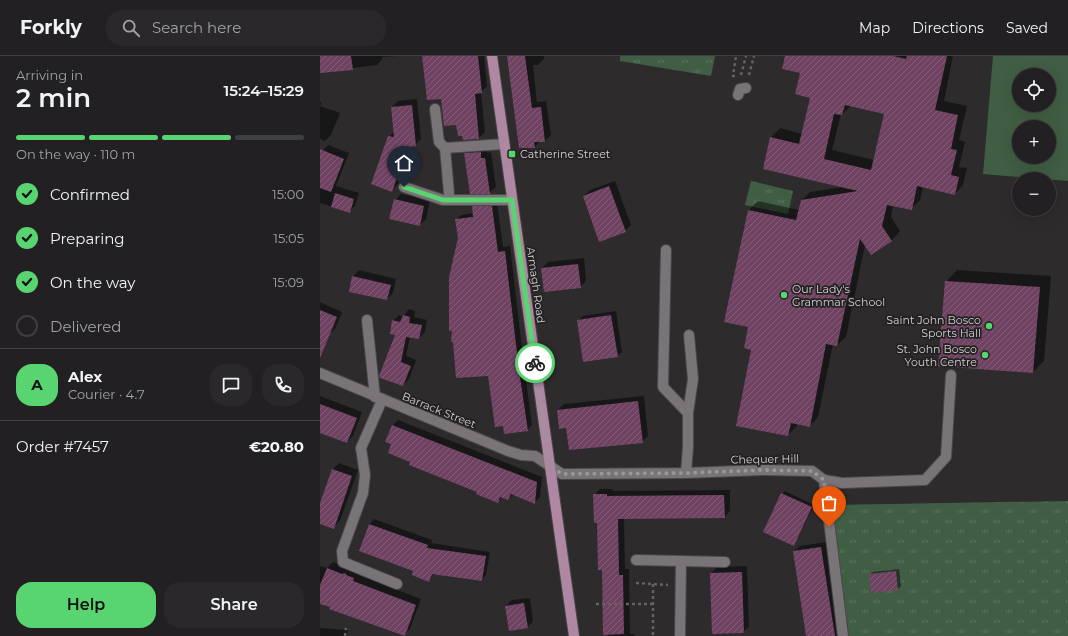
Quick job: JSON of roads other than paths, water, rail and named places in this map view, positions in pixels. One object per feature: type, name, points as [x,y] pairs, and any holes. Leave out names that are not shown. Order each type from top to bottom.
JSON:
[{"type":"main road","name":"Armagh Road","points":[[492,56],[574,636]]},
{"type":"street","points":[[435,109],[439,142],[445,148],[449,193]]},
{"type":"street","points":[[445,148],[504,144]]},
{"type":"street","points":[[404,187],[443,200],[512,200]]},
{"type":"street","points":[[666,250],[662,387],[688,413]]},
{"type":"street","points":[[368,320],[378,398],[361,448],[365,475],[362,493],[342,551],[342,557],[343,562],[397,584]]},
{"type":"street","points":[[686,473],[688,413],[693,379],[688,335]]},
{"type":"street","name":"Barrack Street","points":[[320,373],[508,451],[521,455],[535,456],[549,465]]},
{"type":"street","name":"Chequer Hill","points":[[549,465],[562,474],[686,473],[763,470],[812,471],[824,480],[842,483],[925,480],[946,457],[951,375]]},
{"type":"street","points":[[824,480],[843,636]]},
{"type":"street","points":[[636,560],[725,562]]},
{"type":"street","points":[[680,636],[681,561]]},
{"type":"place","name":"Catherine Street","points":[[512,154]]},
{"type":"place","name":"Our Lady's Grammar School","points":[[784,295]]},
{"type":"place","name":"Saint John Bosco Sports Hall","points":[[989,326]]},
{"type":"place","name":"St. John Bosco Youth Centre","points":[[985,355]]}]
